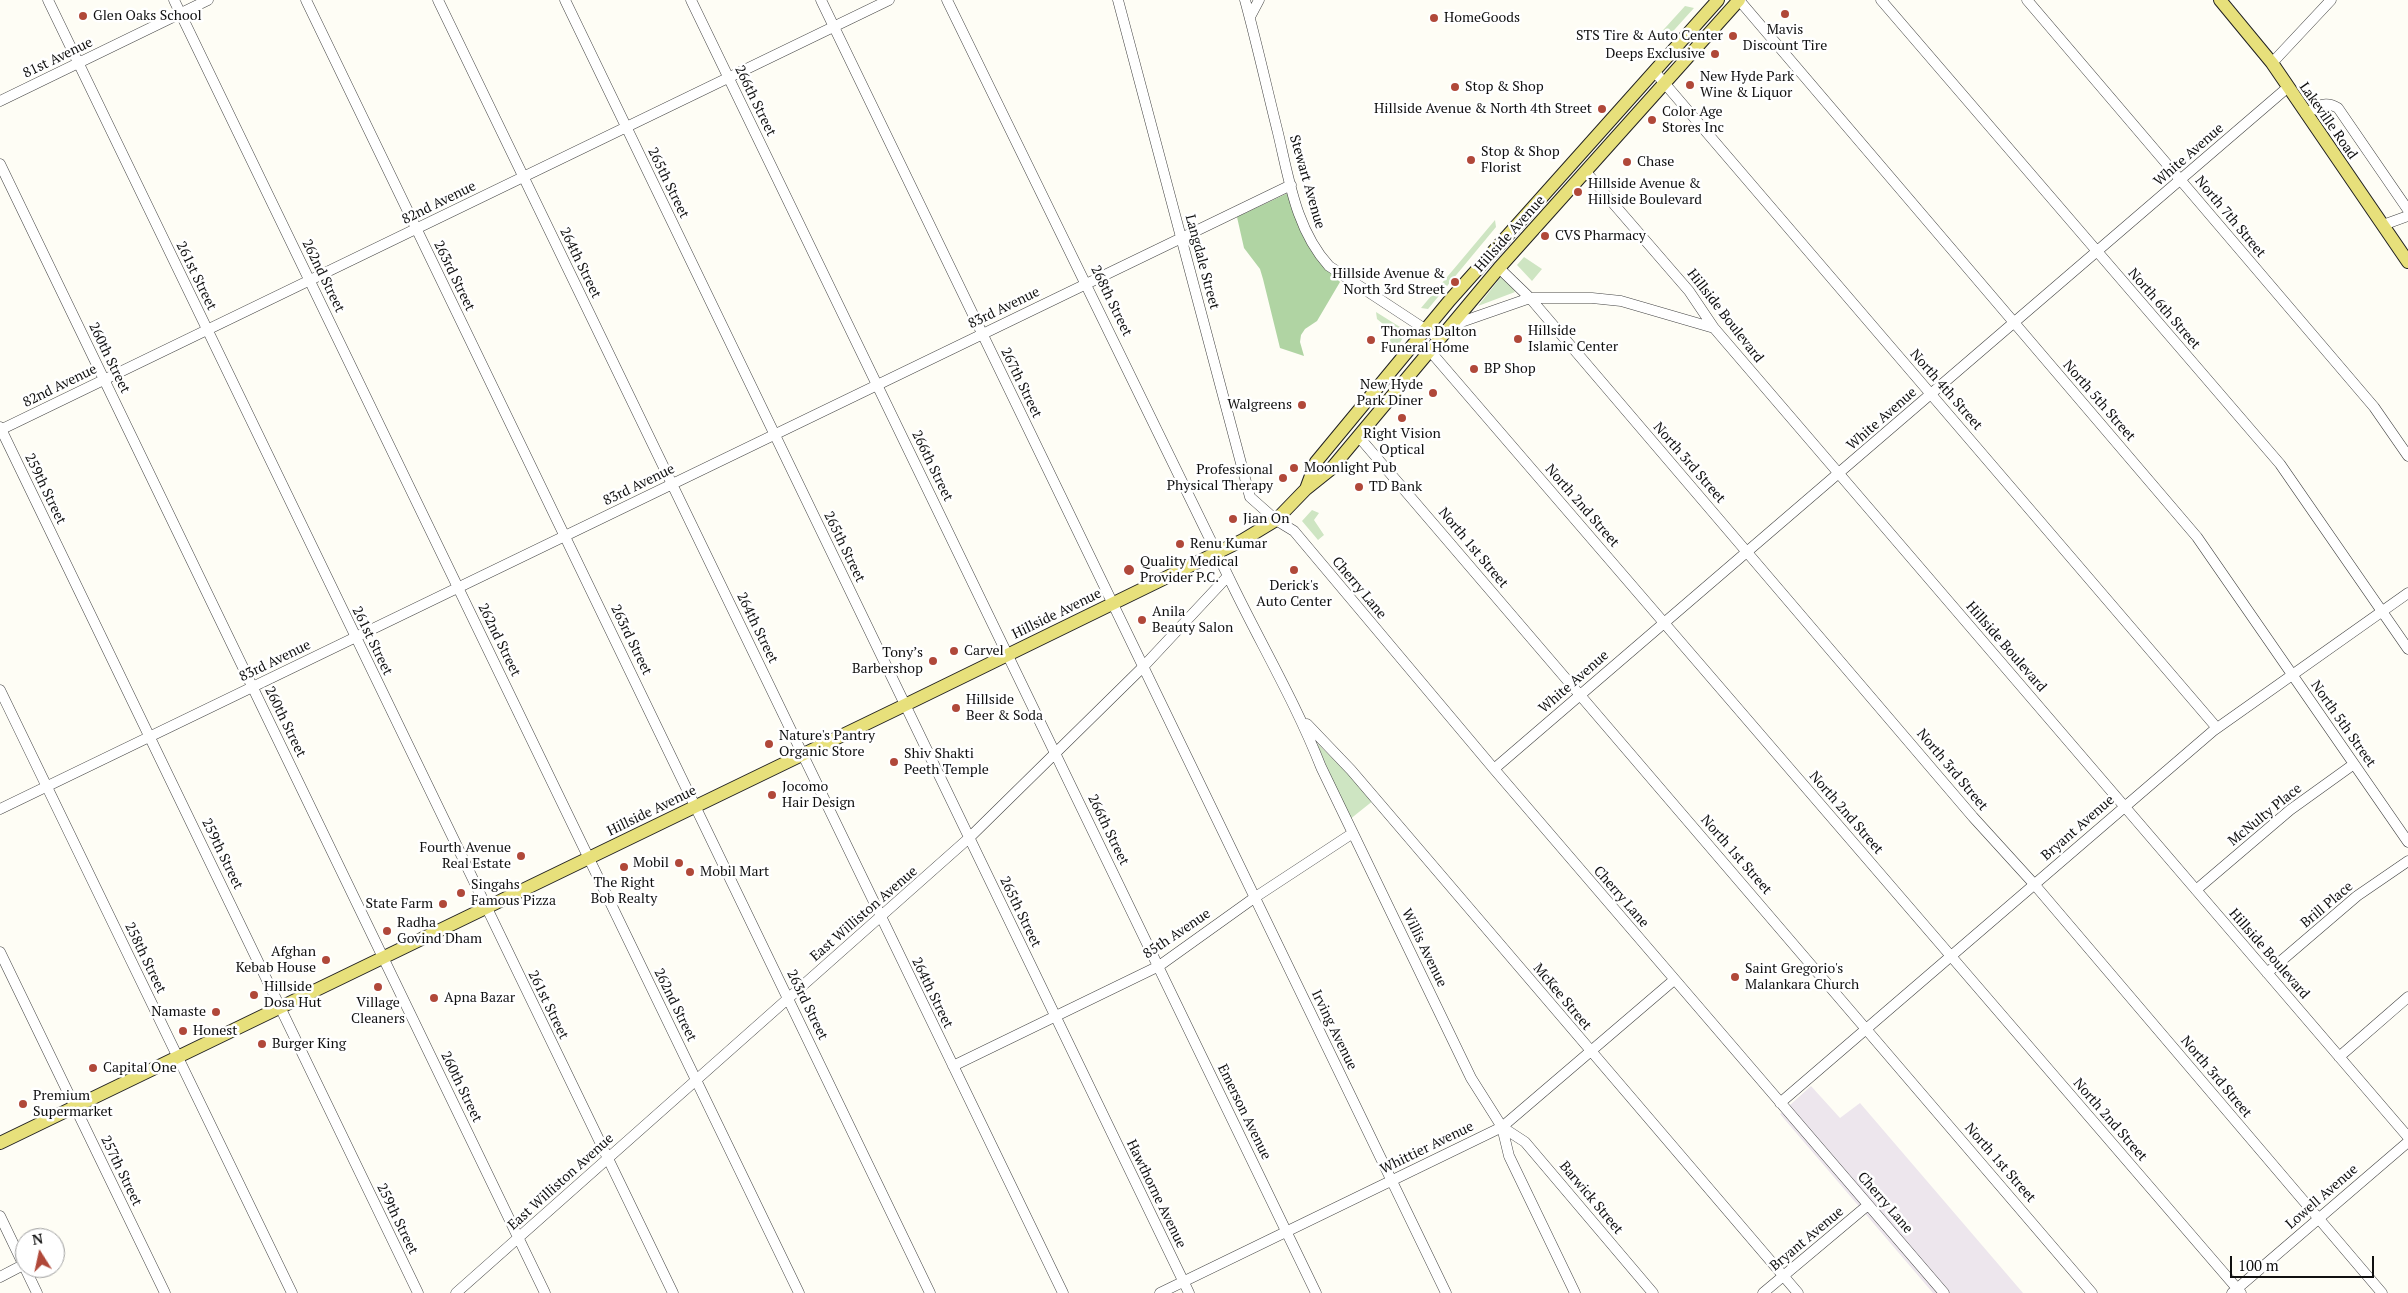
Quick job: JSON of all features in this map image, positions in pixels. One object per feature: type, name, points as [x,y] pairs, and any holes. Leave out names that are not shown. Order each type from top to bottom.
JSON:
[{"type":"main road","name":"Hillside Avenue","points":[[1306,488],[1316,462],[1425,329],[1718,0]]},
{"type":"main road","name":"Hillside Avenue","points":[[0,1143],[905,706],[1218,552],[1276,520],[1306,488],[1331,469],[1499,268],[1739,0]]},
{"type":"main road","name":"Lakeville Road","points":[[2220,0],[2272,63],[2287,88],[2408,262]]},
{"type":"street","name":"261st Street","points":[[48,0],[673,1293]]},
{"type":"street","name":"262nd Street","points":[[174,0],[799,1293]]},
{"type":"street","name":"81st Avenue","points":[[0,101],[208,0]]},
{"type":"street","name":"263rd Street","points":[[306,0],[930,1293]]},
{"type":"street","name":"264th Street","points":[[438,0],[1062,1293]]},
{"type":"street","name":"265th Street","points":[[565,0],[1098,1107]]},
{"type":"street","name":"266th Street","points":[[691,0],[1147,943]]},
{"type":"street","name":"267th Street","points":[[821,0],[1197,779]]},
{"type":"street","name":"82nd Avenue","points":[[0,429],[834,28],[888,0]]},
{"type":"street","name":"268th Street","points":[[946,0],[1087,284],[1247,615]]},
{"type":"street","name":"Langdale Street","points":[[1118,0],[1250,497],[1276,520]]},
{"type":"street","name":"Stewart Avenue","points":[[1245,0],[1290,185],[1308,237],[1324,260],[1340,274],[1425,329],[1444,335]]},
{"type":"street","points":[[1250,17],[1259,0]]},
{"type":"street","name":"North 5th Street","points":[[1739,0],[2198,538],[2408,842]]},
{"type":"street","name":"North 6th Street","points":[[1882,0],[2280,464],[2408,649]]},
{"type":"street","name":"North 7th Street","points":[[2027,0],[2374,407],[2408,456]]},
{"type":"street","points":[[2272,63],[2331,0]]},
{"type":"street","name":"North 4th Street","points":[[1654,71],[2217,728]]},
{"type":"street","name":"White Avenue","points":[[1494,769],[1747,551],[1840,474],[2287,88]]},
{"type":"street","points":[[2306,114],[2322,104],[2329,103],[2338,108],[2408,210]]},
{"type":"street","name":"260th Street","points":[[0,164],[545,1293]]},
{"type":"street","name":"Hillside Boulevard","points":[[1586,172],[1689,291],[1714,328],[2408,1137]]},
{"type":"street","name":"83rd Avenue","points":[[0,809],[1290,185]]},
{"type":"street","points":[[2383,225],[2408,216]]},
{"type":"street","name":"North 3rd Street","points":[[1499,268],[1530,298],[1973,817],[2034,884],[2382,1293]]},
{"type":"street","points":[[1444,335],[1464,321],[1530,298],[1592,298],[1621,301],[1714,328]]},
{"type":"street","name":"North 2nd Street","points":[[1430,351],[1951,955],[2237,1291]]},
{"type":"street","name":"259th Street","points":[[0,429],[418,1293]]},
{"type":"street","name":"North 1st Street","points":[[1359,436],[2092,1293]]},
{"type":"street","name":"Cherry Lane","points":[[1276,520],[1294,531],[1494,769],[1944,1293]]},
{"type":"street","name":"East Williston Avenue","points":[[456,1293],[969,838],[1143,667],[1228,576]]},
{"type":"street","name":"Bryant Avenue","points":[[1780,1103],[2217,728],[2408,593]]},
{"type":"street","name":"Willis Avenue","points":[[1247,615],[1303,721],[1321,766],[1471,1078],[1502,1127],[1509,1156],[1575,1293]]},
{"type":"street","name":"258th Street","points":[[0,690],[292,1293]]},
{"type":"street","name":"McKee Street","points":[[1303,721],[1351,770],[1798,1293]]},
{"type":"street","name":"McNulty Place","points":[[2196,890],[2290,810],[2354,764]]},
{"type":"street","name":"Irving Avenue","points":[[1197,779],[1446,1293]]},
{"type":"street","name":"85th Avenue","points":[[952,1066],[1159,966],[1254,898],[1353,833]]},
{"type":"street","name":"Brill Place","points":[[2267,973],[2357,896],[2408,861]]},
{"type":"street","name":"Emerson Avenue","points":[[1147,943],[1316,1293]]},
{"type":"street","name":"257th Street","points":[[0,952],[165,1293]]},
{"type":"street","name":"Whittier Avenue","points":[[1160,1293],[1502,1127],[1674,980]]},
{"type":"street","points":[[2339,1057],[2408,997]]},
{"type":"street","name":"Hawthorne Avenue","points":[[1098,1107],[1189,1293]]},
{"type":"street","name":"Barwick Street","points":[[1502,1127],[1525,1142],[1653,1293]]},
{"type":"street","name":"Lowell Avenue","points":[[2237,1291],[2408,1142]]},
{"type":"street","name":"Bryant Avenue","points":[[1764,1293],[1868,1205]]},
{"type":"street","points":[[0,1216],[15,1247]]},
{"type":"street","points":[[0,1277],[15,1270]]},
{"type":"street","points":[[30,1278],[37,1293]]},
{"type":"shaded area","points":[[1811,1086],[1840,1118],[1860,1103],[2023,1293],[1933,1293],[1780,1114]]},
{"type":"green space","points":[[1685,6],[1694,8],[1666,39],[1655,39]]},
{"type":"green space","points":[[1288,193],[1307,244],[1340,282],[1317,321],[1305,329],[1301,335],[1300,342],[1304,356],[1280,348],[1260,269],[1244,248],[1237,217]]},
{"type":"green space","points":[[1495,220],[1496,227],[1428,309],[1421,308]]},
{"type":"green space","points":[[1524,257],[1542,269],[1532,281],[1517,265]]},
{"type":"green space","points":[[1501,277],[1505,278],[1515,292],[1478,306]]},
{"type":"green space","points":[[1376,312],[1400,327],[1404,335],[1400,343],[1391,344],[1388,342],[1395,334],[1377,319]]},
{"type":"green space","points":[[1312,510],[1319,513],[1314,520],[1324,535],[1318,540],[1302,521]]},
{"type":"green space","points":[[1317,743],[1374,800],[1349,820]]},
{"type":"place","name":"Mavis Discount Tire","points":[[1785,14]]},
{"type":"place","name":"Glen Oaks School","points":[[83,16]]},
{"type":"place","name":"HomeGoods","points":[[1434,18]]},
{"type":"place","name":"STS Tire & Auto Center","points":[[1733,36]]},
{"type":"place","name":"Deeps Exclusive","points":[[1715,54]]},
{"type":"place","name":"New Hyde Park Wine & Liquor","points":[[1690,85]]},
{"type":"place","name":"Stop & Shop","points":[[1455,87]]},
{"type":"place","name":"Hillside Avenue & North 4th Street","points":[[1602,109]]},
{"type":"place","name":"Color Age Stores Inc","points":[[1652,120]]},
{"type":"place","name":"Stop & Shop Florist","points":[[1471,160]]},
{"type":"place","name":"Chase","points":[[1627,162]]},
{"type":"place","name":"Hillside Avenue & Hillside Boulevard","points":[[1578,192]]},
{"type":"place","name":"CVS Pharmacy","points":[[1545,236]]},
{"type":"place","name":"Hillside Avenue & North 3rd Street","points":[[1455,282]]},
{"type":"place","name":"Hillside Islamic Center","points":[[1518,339]]},
{"type":"place","name":"Thomas Dalton Funeral Home","points":[[1371,340]]},
{"type":"place","name":"BP Shop","points":[[1474,369]]},
{"type":"place","name":"New Hyde Park Diner","points":[[1433,393]]},
{"type":"place","name":"Walgreens","points":[[1302,405]]},
{"type":"place","name":"Right Vision Optical","points":[[1402,418]]},
{"type":"place","name":"Moonlight Pub","points":[[1294,468]]},
{"type":"place","name":"Professional Physical Therapy","points":[[1283,478]]},
{"type":"place","name":"TD Bank","points":[[1359,487]]},
{"type":"place","name":"Jian On","points":[[1233,519]]},
{"type":"place","name":"Renu Kumar","points":[[1180,544]]},
{"type":"place","name":"Quality Medical Provider P.C.","points":[[1129,570]]},
{"type":"place","name":"Derick's Auto Center","points":[[1294,570]]},
{"type":"place","name":"Anila Beauty Salon","points":[[1142,620]]},
{"type":"place","name":"Carvel","points":[[954,651]]},
{"type":"place","name":"Tony’s Barbershop","points":[[933,661]]},
{"type":"place","name":"Hillside Beer & Soda","points":[[956,708]]},
{"type":"place","name":"Nature's Pantry Organic Store","points":[[769,744]]},
{"type":"place","name":"Shiv Shakti Peeth Temple","points":[[894,762]]},
{"type":"place","name":"Jocomo Hair Design","points":[[772,795]]},
{"type":"place","name":"Fourth Avenue Real Estate","points":[[521,856]]},
{"type":"place","name":"Mobil","points":[[679,863]]},
{"type":"place","name":"The Right Bob Realty","points":[[624,867]]},
{"type":"place","name":"Mobil Mart","points":[[690,872]]},
{"type":"place","name":"Singahs Famous Pizza","points":[[461,893]]},
{"type":"place","name":"State Farm","points":[[443,904]]},
{"type":"place","name":"Radha Govind Dham","points":[[387,931]]},
{"type":"place","name":"Afghan Kebab House","points":[[326,960]]},
{"type":"place","name":"Saint Gregorio's Malankara Church","points":[[1735,977]]},
{"type":"place","name":"Village Cleaners","points":[[378,987]]},
{"type":"place","name":"Hillside Dosa Hut","points":[[254,995]]},
{"type":"place","name":"Apna Bazar","points":[[434,998]]},
{"type":"place","name":"Namaste","points":[[216,1012]]},
{"type":"place","name":"Honest","points":[[183,1031]]},
{"type":"place","name":"Burger King","points":[[262,1044]]},
{"type":"place","name":"Capital One","points":[[93,1068]]},
{"type":"place","name":"Premium Supermarket","points":[[23,1104]]}]
